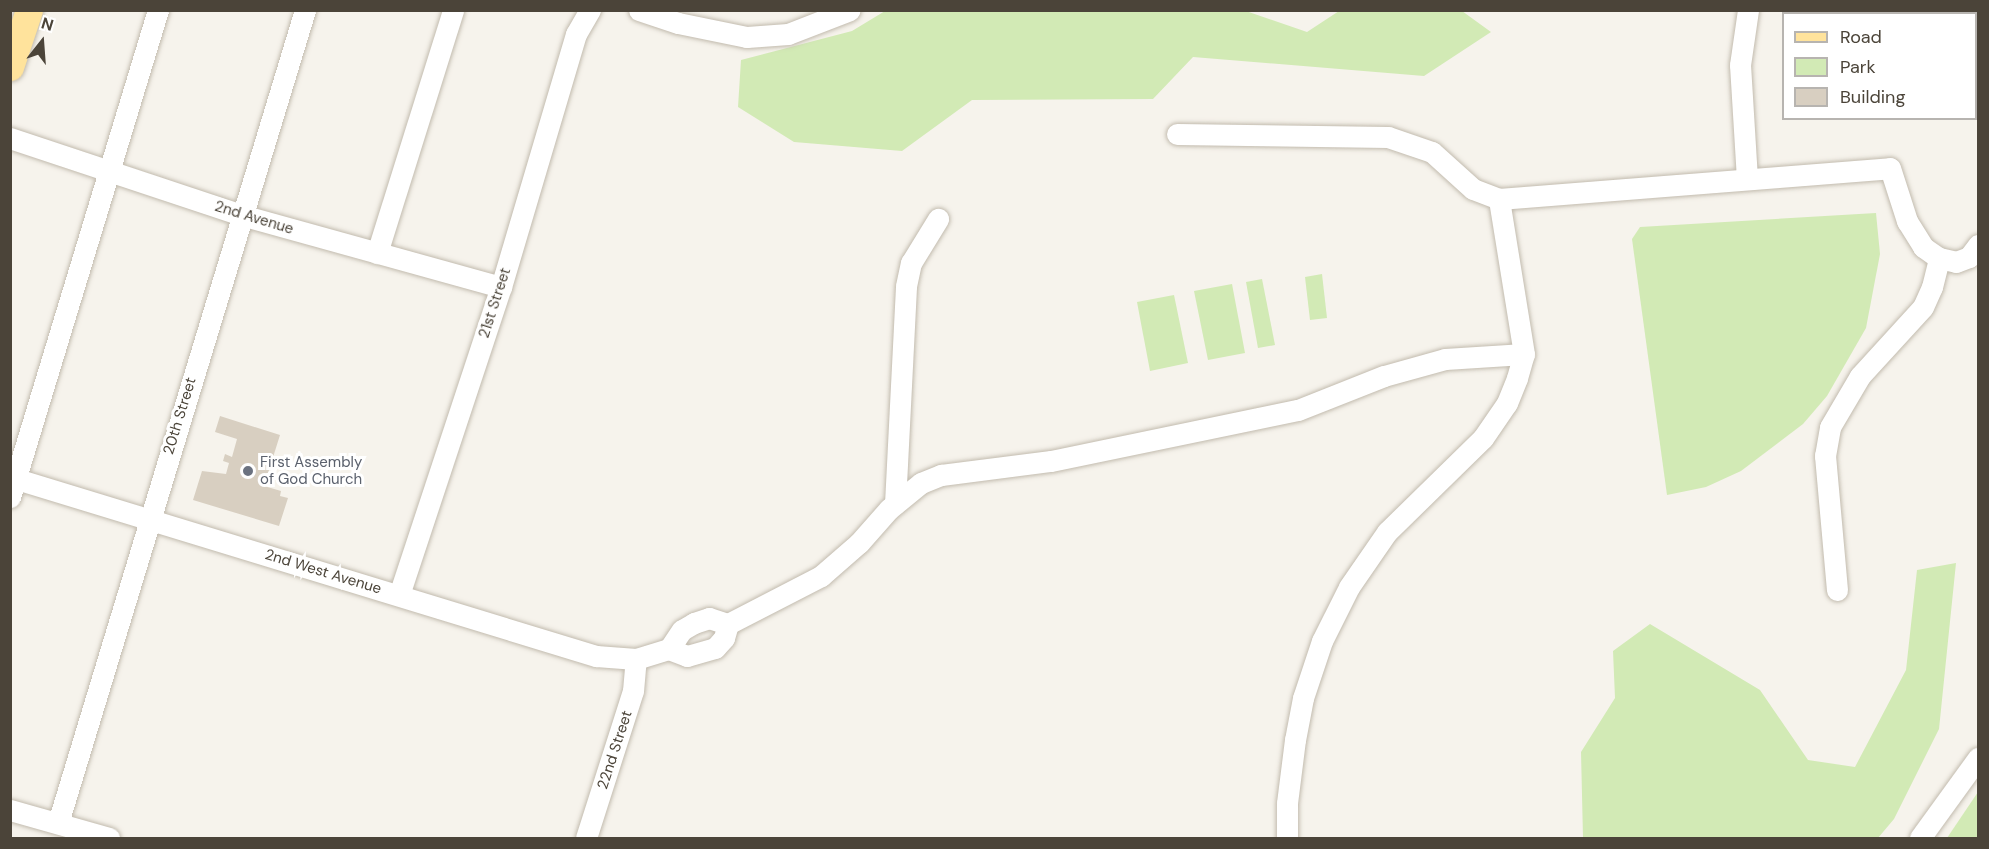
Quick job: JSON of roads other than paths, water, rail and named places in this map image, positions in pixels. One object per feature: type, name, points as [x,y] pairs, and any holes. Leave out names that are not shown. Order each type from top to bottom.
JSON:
[{"type":"main road","points":[[10,67],[29,10]]},
{"type":"street","points":[[12,484],[158,10]]},
{"type":"street","name":"20th Street","points":[[58,823],[148,518],[305,10]]},
{"type":"street","points":[[377,253],[453,10]]},
{"type":"street","name":"21st Street","points":[[399,595],[501,287],[576,34],[590,10]]},
{"type":"street","points":[[639,10],[678,23],[747,38],[789,34],[850,10]]},
{"type":"street","points":[[1747,180],[1740,65],[1748,10]]},
{"type":"street","points":[[1177,134],[1388,137],[1432,152],[1473,189],[1499,199],[1890,168],[1907,221],[1923,247],[1939,258],[1956,262],[1969,256],[1978,245]]},
{"type":"street","name":"2nd Avenue","points":[[10,138],[242,215],[501,287]]},
{"type":"street","points":[[1287,838],[1287,803],[1295,740],[1322,641],[1349,587],[1387,532],[1483,438],[1507,403],[1524,354],[1499,199]]},
{"type":"street","points":[[895,504],[906,286],[911,263],[938,219]]},
{"type":"street","points":[[1837,590],[1825,456],[1830,428],[1860,376],[1923,307],[1932,287],[1939,258]]},
{"type":"street","points":[[669,649],[682,630],[694,623],[709,618],[728,624],[821,576],[895,504],[921,483],[941,476],[1051,461],[1298,410],[1384,376],[1445,358],[1524,354]]},
{"type":"street","name":"2nd West Avenue","points":[[12,484],[148,518],[596,656],[636,659]]},
{"type":"street","points":[[636,659],[669,649],[687,656],[715,648],[724,638],[728,624]]},
{"type":"street","name":"22nd Street","points":[[586,838],[633,691],[636,659]]},
{"type":"street","points":[[1920,838],[1978,758]]},
{"type":"street","points":[[10,810],[109,838]]},
{"type":"place","name":"First Assembly of God Church","points":[[248,471]]}]
